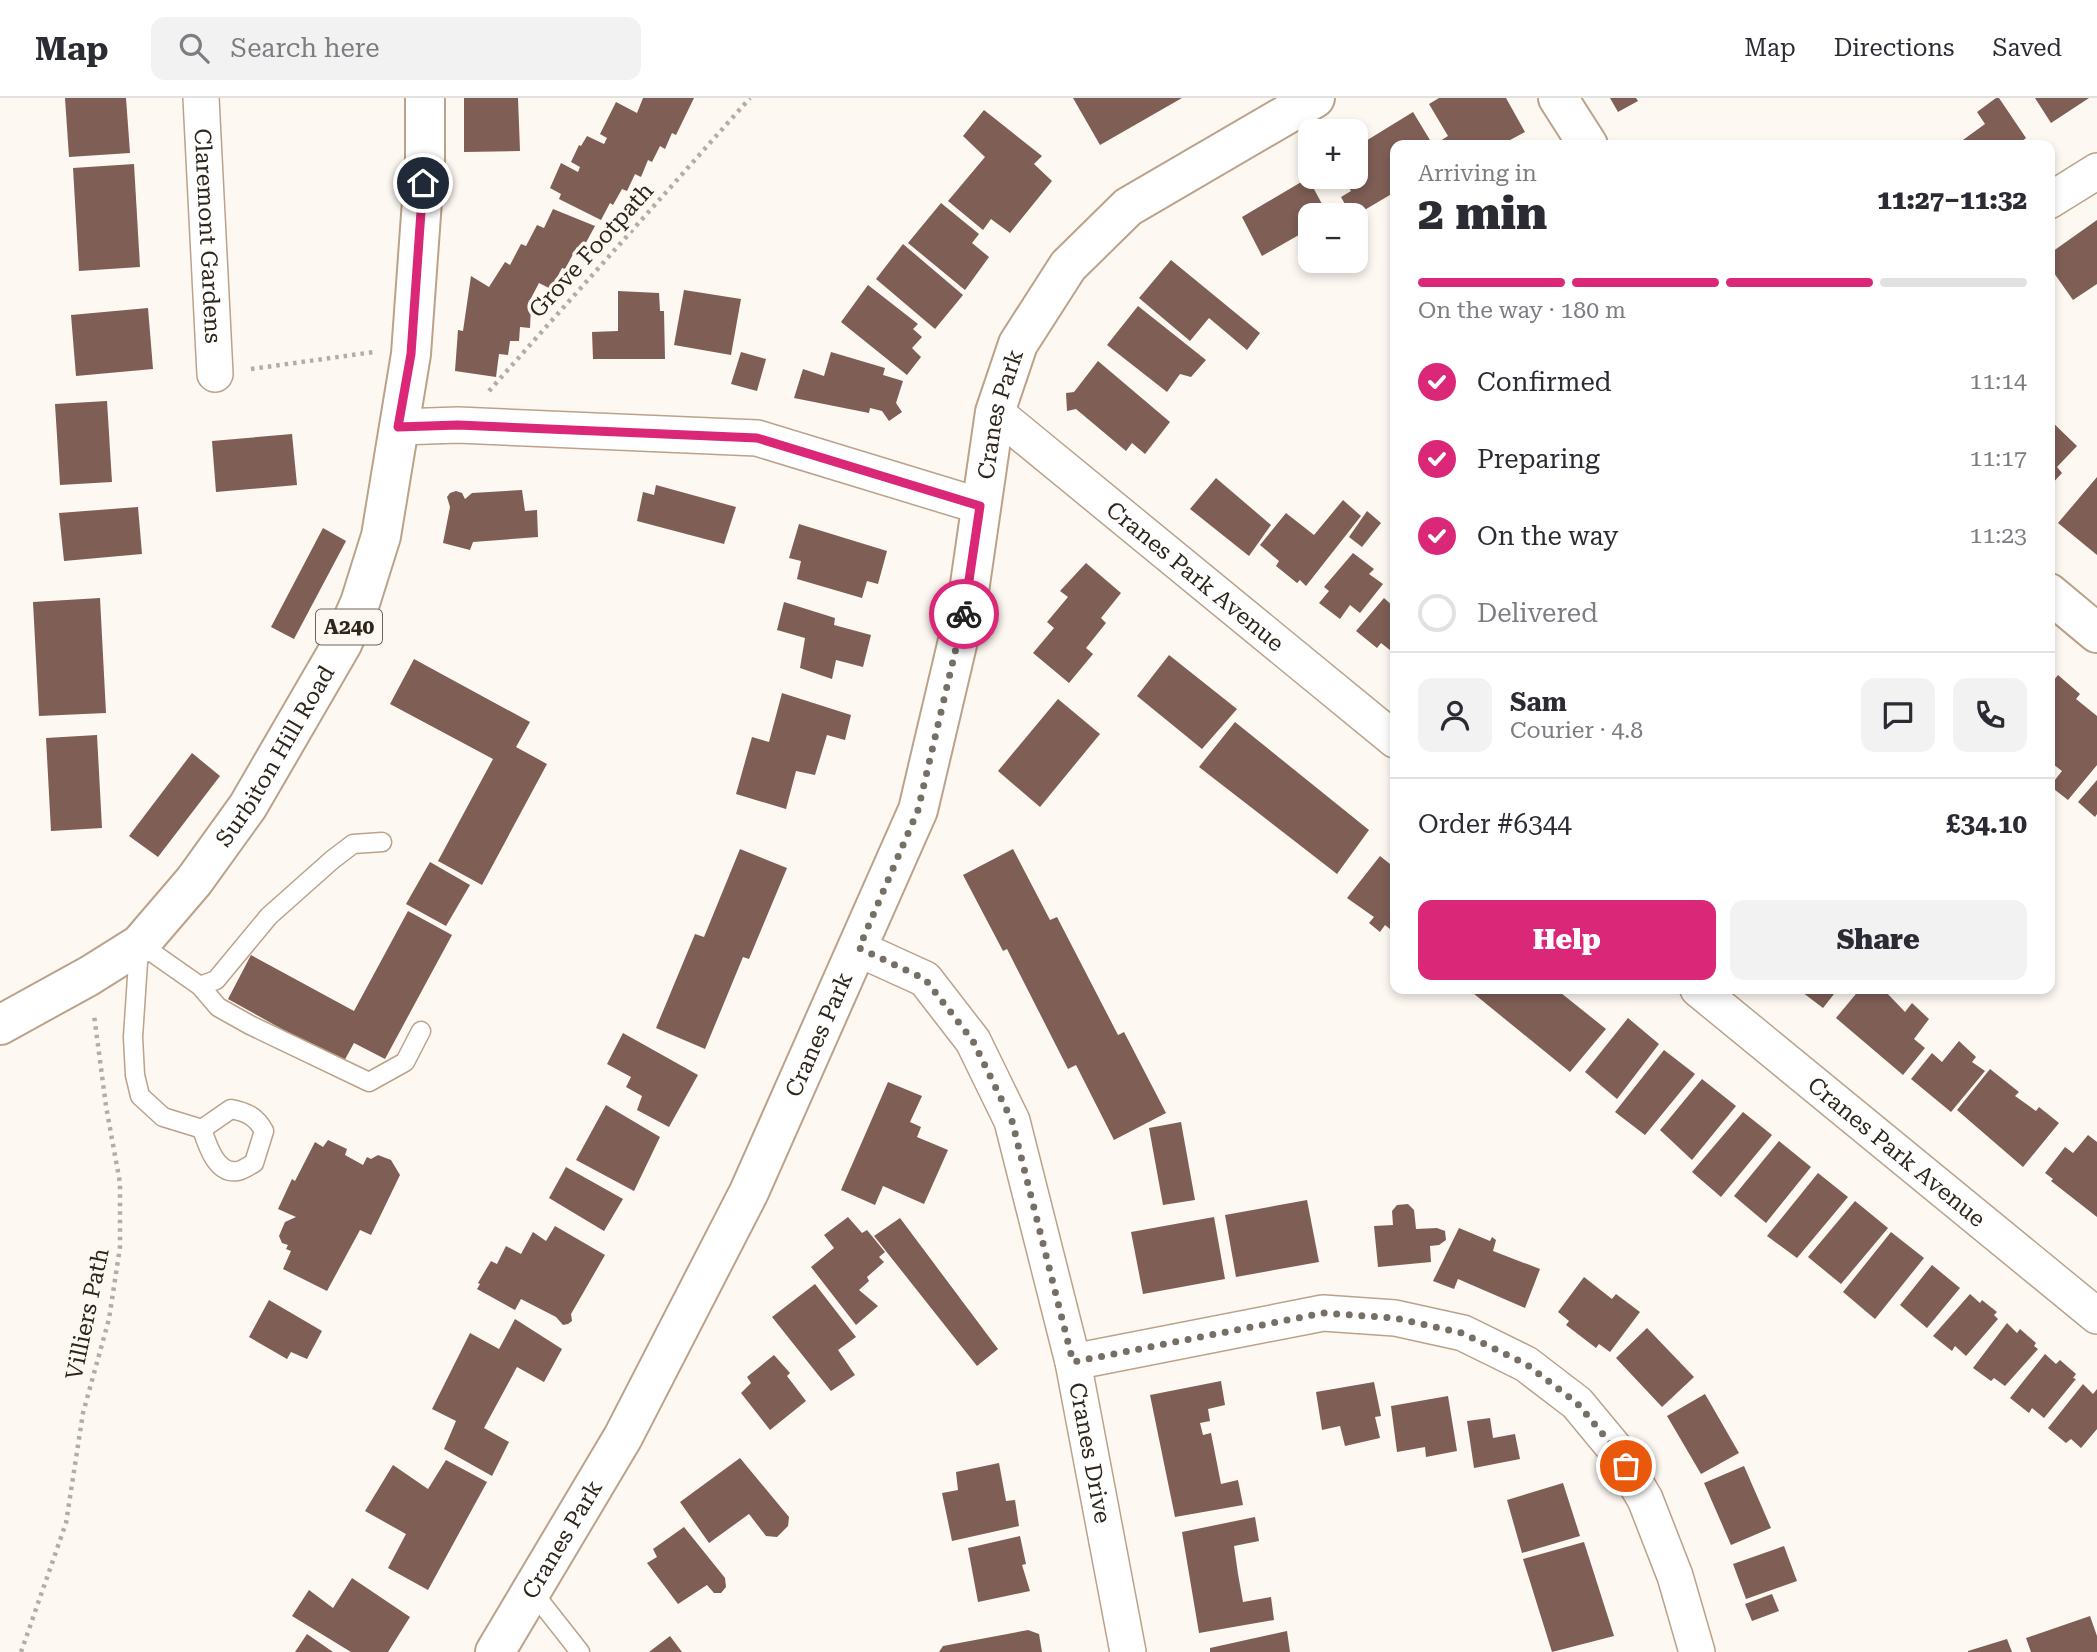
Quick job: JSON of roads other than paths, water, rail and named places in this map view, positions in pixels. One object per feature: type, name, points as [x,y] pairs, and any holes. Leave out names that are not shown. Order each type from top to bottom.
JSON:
[{"type":"street","name":"Claremont Gardens","points":[[201,98],[215,374]]},
{"type":"street","name":"Surbiton Hill Road","points":[[2,1018],[89,976],[139,944],[194,881],[248,806],[342,644],[360,603],[381,536],[411,354],[425,159],[425,98]]},
{"type":"street","name":"Cranes Park","points":[[495,1652],[623,1437],[750,1192],[918,810],[968,598],[995,412],[1018,344],[1068,266],[1128,207],[1315,98]]},
{"type":"street","points":[[1558,98],[1585,140]]},
{"type":"street","points":[[2055,197],[2097,171]]},
{"type":"street","name":"Cranes Park Avenue","points":[[995,412],[1390,736]]},
{"type":"street","points":[[398,427],[458,425],[757,438],[980,506]]},
{"type":"street","points":[[2055,598],[2097,633]]},
{"type":"street","name":"Cranes Drive","points":[[859,948],[925,979],[973,1041],[1012,1121],[1073,1362],[1128,1652]]},
{"type":"street","name":"Cranes Park Avenue","points":[[1704,994],[2097,1316]]},
{"type":"street","points":[[1073,1362],[1323,1313],[1395,1318],[1462,1333],[1526,1364],[1577,1403],[1616,1450],[1645,1499],[1675,1576],[1697,1652]]},
{"type":"lane","points":[[200,986],[216,979],[269,916],[332,860],[353,844],[382,842]]},
{"type":"lane","points":[[139,944],[200,986],[218,1007],[369,1082],[405,1062],[421,1031]]},
{"type":"lane","points":[[139,944],[133,1037],[135,1075],[140,1096],[163,1117],[202,1129]]},
{"type":"lane","points":[[532,1591],[580,1652]]}]
